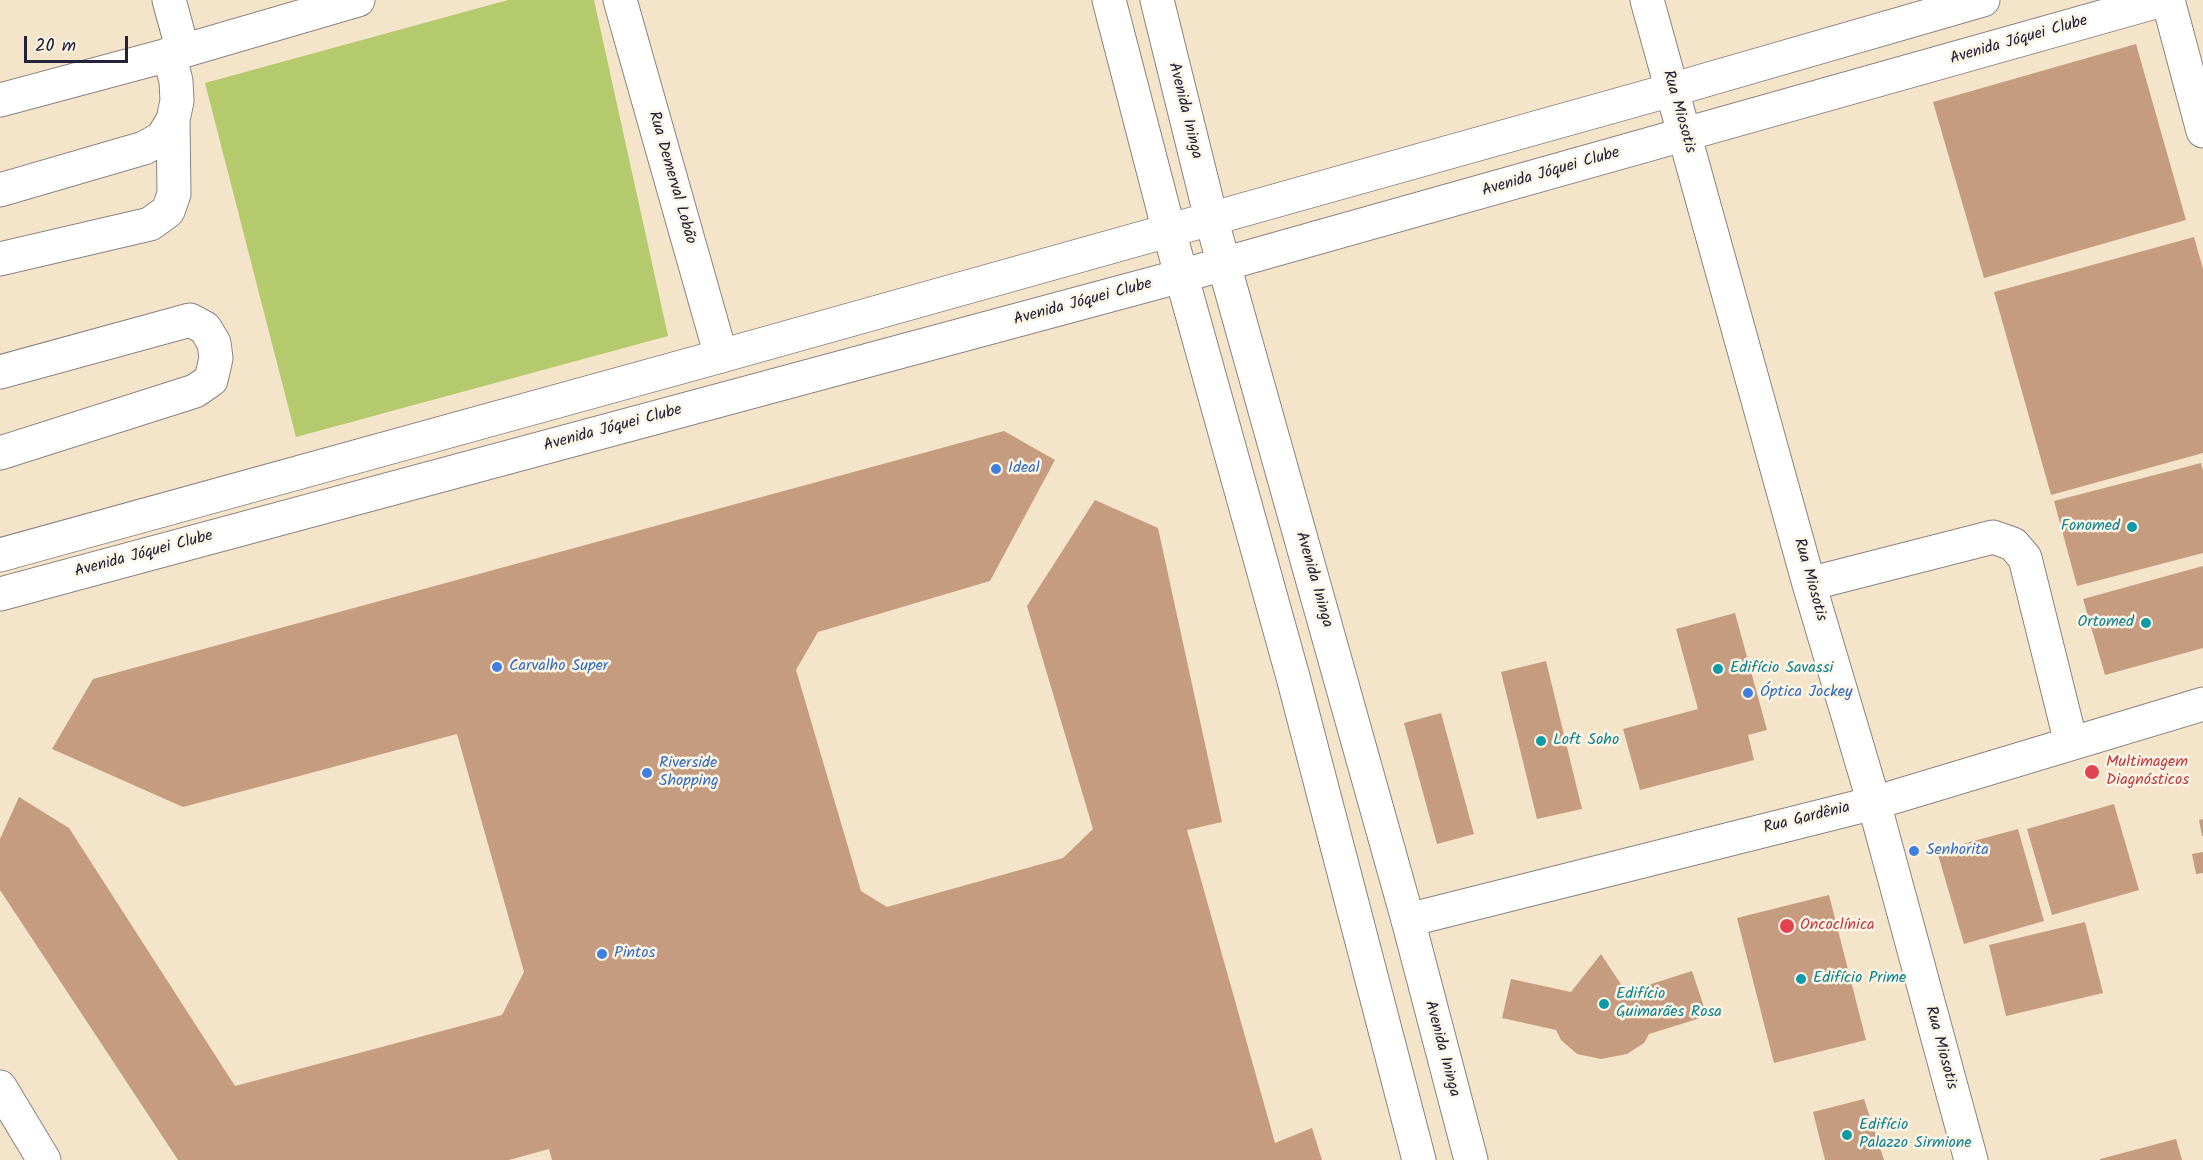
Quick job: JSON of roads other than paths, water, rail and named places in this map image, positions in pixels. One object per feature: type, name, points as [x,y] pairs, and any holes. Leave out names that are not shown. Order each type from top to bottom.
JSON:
[{"type":"main road","points":[[0,259],[150,224],[168,211],[174,194],[173,120],[177,101],[176,52],[169,0]]},
{"type":"main road","points":[[0,100],[358,0]]},
{"type":"main road","name":"Rua Demerval Lobão","points":[[620,0],[721,356]]},
{"type":"main road","points":[[1109,0],[1181,276],[1293,677],[1419,1160]]},
{"type":"main road","name":"Avenida Ininga","points":[[1156,0],[1211,218],[1408,920],[1470,1160]]},
{"type":"main road","name":"Rua Miosotis","points":[[1647,0],[1809,584],[1874,802],[1971,1160]]},
{"type":"main road","points":[[0,555],[1169,231],[1983,0]]},
{"type":"main road","name":"Avenida Jóquei Clube","points":[[0,594],[1181,276],[2162,0]]},
{"type":"main road","points":[[2168,0],[2203,131]]},
{"type":"main road","points":[[0,190],[144,148],[162,138],[173,120]]},
{"type":"main road","points":[[0,372],[190,320],[205,328],[214,343],[216,358],[211,380],[195,391],[0,453]]},
{"type":"main road","points":[[1809,584],[1993,537],[2013,544],[2025,558],[2072,743]]},
{"type":"main road","name":"Rua Gardênia","points":[[1408,920],[1874,802],[2203,704]]},
{"type":"main road","points":[[0,1087],[44,1160]]},
{"type":"place","name":"Ideal","points":[[996,469]]},
{"type":"place","name":"Fonomed","points":[[2132,527]]},
{"type":"place","name":"Ortomed","points":[[2146,623]]},
{"type":"place","name":"Carvalho Super","points":[[497,667]]},
{"type":"place","name":"Edifício Savassi","points":[[1718,669]]},
{"type":"place","name":"Óptica Jockey","points":[[1748,693]]},
{"type":"place","name":"Loft Soho","points":[[1541,741]]},
{"type":"place","name":"Multimagem Diagnósticos","points":[[2092,772]]},
{"type":"place","name":"Riverside Shopping","points":[[647,773]]},
{"type":"place","name":"Senhorita","points":[[1914,851]]},
{"type":"place","name":"Oncoclínica","points":[[1787,926]]},
{"type":"place","name":"Pintos","points":[[602,954]]},
{"type":"place","name":"Edifício Prime","points":[[1801,979]]},
{"type":"place","name":"Edifício Guimarães Rosa","points":[[1604,1004]]},
{"type":"place","name":"Edifício Palazzo Sirmione","points":[[1847,1135]]}]
